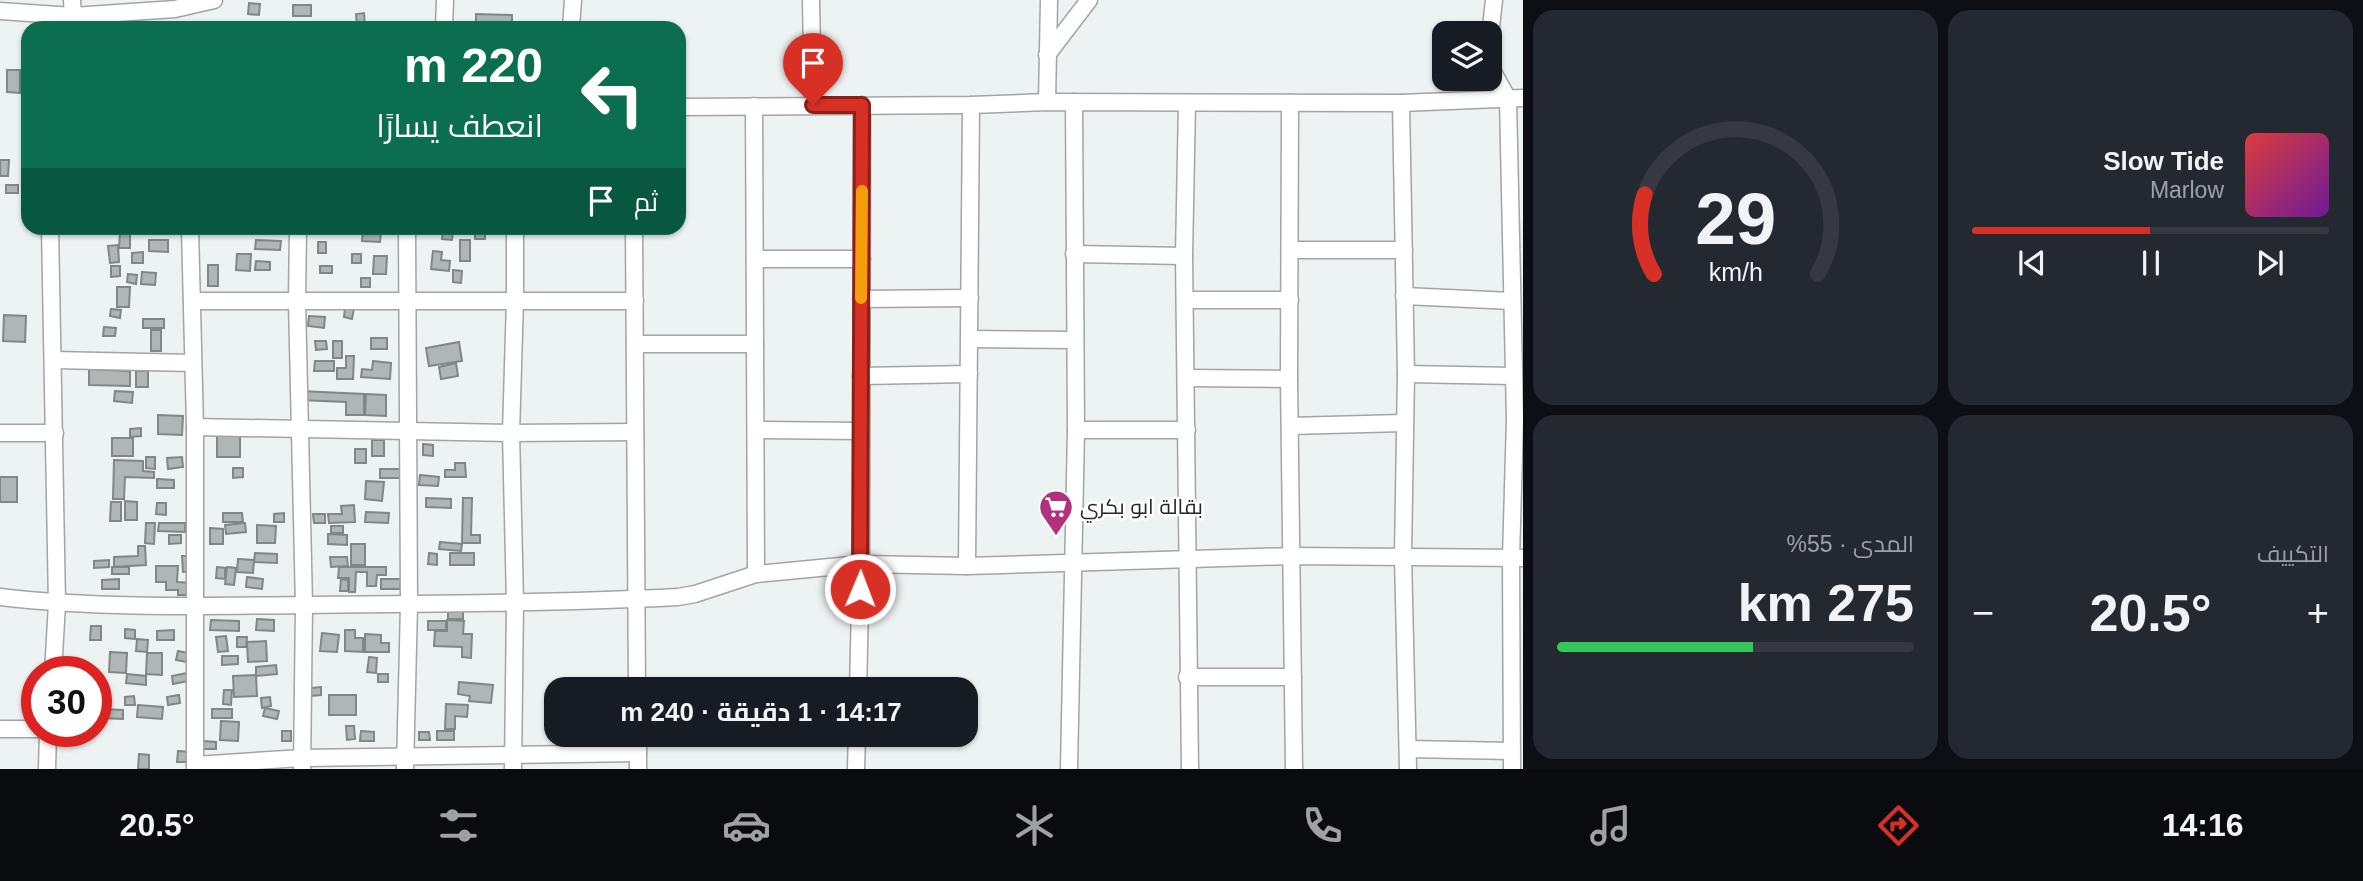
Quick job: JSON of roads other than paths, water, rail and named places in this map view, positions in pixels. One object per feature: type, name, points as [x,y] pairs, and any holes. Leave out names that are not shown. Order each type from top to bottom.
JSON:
[{"type":"street","points":[[444,21],[445,0]]},
{"type":"street","points":[[572,21],[573,0]]},
{"type":"street","points":[[811,0],[813,105]]},
{"type":"street","points":[[1047,102],[1049,0]]},
{"type":"street","points":[[1047,55],[1088,0]]},
{"type":"street","points":[[1483,0],[1494,7]]},
{"type":"street","points":[[0,11],[73,15],[175,9],[207,1]]},
{"type":"street","points":[[1502,82],[1515,99],[1518,252],[1512,301],[1513,376],[1519,419],[1512,769]]},
{"type":"street","points":[[686,107],[1047,102],[1401,103],[1515,99]]},
{"type":"street","points":[[1069,769],[1076,430],[1073,102]]},
{"type":"street","points":[[1187,103],[1184,256],[1189,769]]},
{"type":"street","points":[[1290,103],[1289,379],[1294,769]]},
{"type":"street","points":[[1401,103],[1406,374],[1404,556],[1408,769]]},
{"type":"street","points":[[967,566],[971,104]]},
{"type":"street","points":[[858,677],[862,105]]},
{"type":"street","points":[[754,106],[756,574]]},
{"type":"street","points":[[50,235],[57,604],[53,656]]},
{"type":"street","points":[[190,235],[195,427],[195,767],[302,763],[638,761]]},
{"type":"street","points":[[298,235],[299,430],[304,605],[302,763]]},
{"type":"street","points":[[405,762],[409,605],[407,235]]},
{"type":"street","points":[[513,762],[511,433],[514,235]]},
{"type":"street","points":[[634,235],[637,677]]},
{"type":"street","points":[[1291,250],[1404,250]]},
{"type":"street","points":[[1074,254],[1184,256]]},
{"type":"street","points":[[755,259],[862,259]]},
{"type":"street","points":[[1404,296],[1512,301]]},
{"type":"street","points":[[861,299],[970,298]]},
{"type":"street","points":[[1186,300],[1290,300]]},
{"type":"street","points":[[192,301],[635,301]]},
{"type":"street","points":[[970,339],[1074,340]]},
{"type":"street","points":[[635,344],[755,344]]},
{"type":"street","points":[[54,360],[193,363]]},
{"type":"street","points":[[861,376],[969,374]]},
{"type":"street","points":[[1406,374],[1513,376]]},
{"type":"street","points":[[1186,378],[1289,379]]},
{"type":"street","points":[[1290,426],[1404,423]]},
{"type":"street","points":[[195,427],[511,433],[635,432]]},
{"type":"street","points":[[756,430],[861,431]]},
{"type":"street","points":[[1076,430],[1187,430]]},
{"type":"street","points":[[0,432],[55,433]]},
{"type":"street","points":[[0,597],[57,604],[195,607],[409,605],[635,599],[695,594],[756,574],[861,564],[967,566],[1292,556],[1517,558]]},
{"type":"street","points":[[1187,677],[1293,677]]},
{"type":"street","points":[[0,729],[21,729]]},
{"type":"street","points":[[47,769],[48,747]]},
{"type":"street","points":[[856,769],[857,747]]},
{"type":"street","points":[[1408,749],[1511,751]]},
{"type":"place","name":"بقالة ابو بكري","points":[[1056,537]]}]
